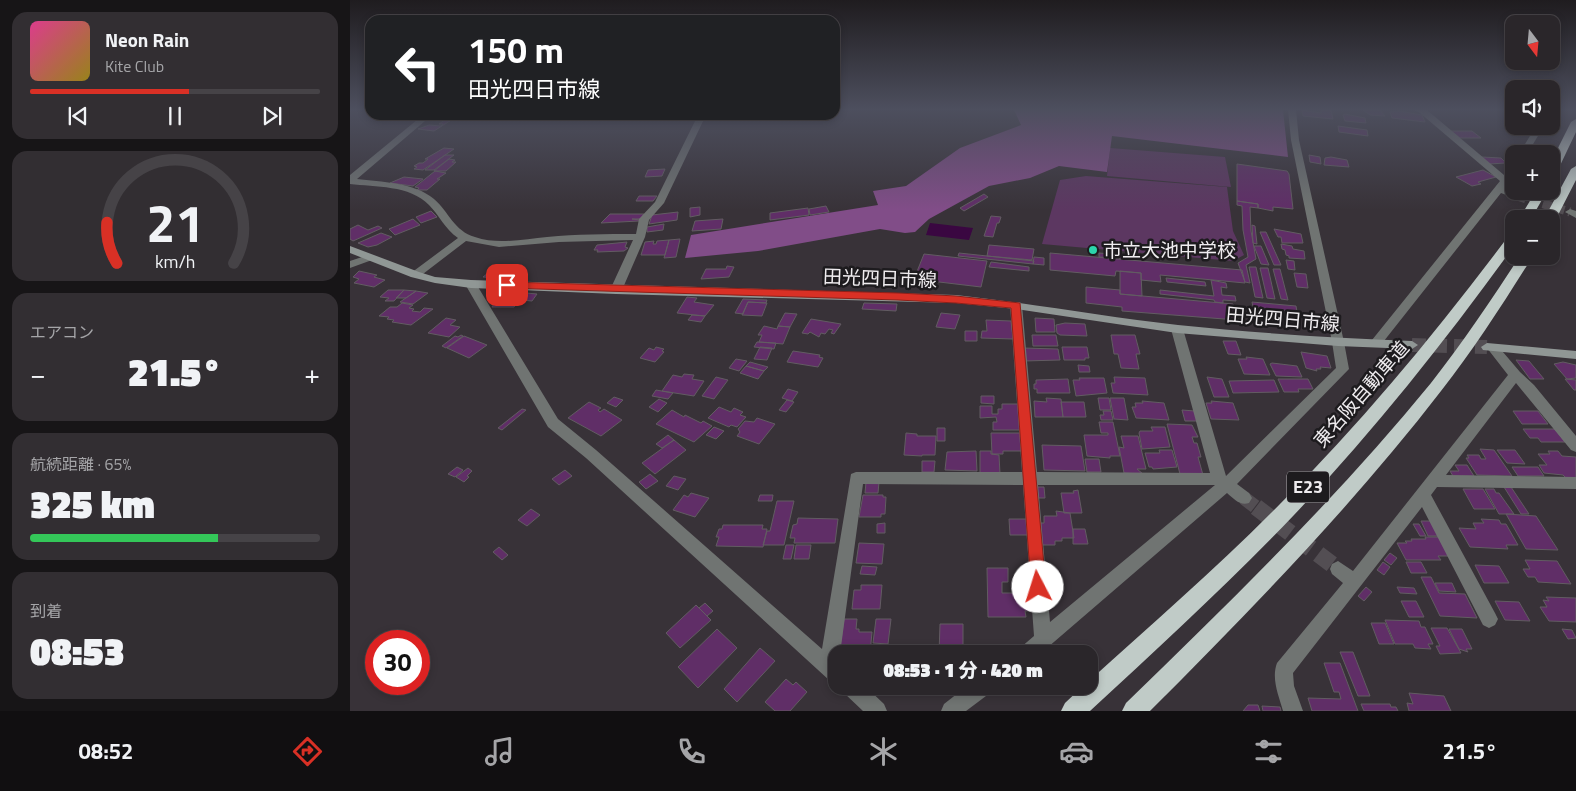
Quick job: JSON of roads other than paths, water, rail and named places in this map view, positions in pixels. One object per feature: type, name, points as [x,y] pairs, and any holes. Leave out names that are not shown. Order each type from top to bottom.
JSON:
[{"type":"highway","points":[[1560,155],[1566,143]]},
{"type":"highway","points":[[1555,210],[1576,169]]},
{"type":"highway","name":"東名阪自動車道","points":[[1073,711],[1191,603],[1316,479],[1416,364],[1477,288],[1505,249]]},
{"type":"highway","name":"E23","points":[[1134,711],[1214,631],[1341,498],[1436,386],[1521,265]]},
{"type":"main road","name":"田光四日市線","points":[[350,249],[368,258],[415,275],[435,280],[471,284],[616,290],[956,299],[1016,305],[1178,329],[1338,342],[1412,345]]},
{"type":"main road","points":[[1490,348],[1576,356]]},
{"type":"street","points":[[350,181],[395,143]]},
{"type":"street","points":[[616,290],[640,237],[644,220],[658,203],[688,143]]},
{"type":"street","points":[[1038,645],[1222,482],[1343,369],[1296,143]]},
{"type":"street","points":[[1457,143],[1505,187]]},
{"type":"street","points":[[1376,344],[1505,180]]},
{"type":"street","points":[[350,181],[396,187],[419,193],[429,200],[456,231],[465,237],[484,242],[507,243],[557,239],[640,237]]},
{"type":"street","points":[[415,275],[465,237]]},
{"type":"street","points":[[350,264],[368,258]]},
{"type":"street","points":[[471,284],[508,344],[519,367],[553,424],[591,454],[828,665]]},
{"type":"street","points":[[1016,305],[1043,641]]},
{"type":"street","points":[[1178,329],[1222,482]]},
{"type":"street","points":[[1490,348],[1529,388],[1576,446]]},
{"type":"street","points":[[1293,711],[1285,686],[1284,670],[1355,582],[1515,375]]},
{"type":"street","points":[[836,645],[856,478],[1030,478],[1222,482],[1244,498]]},
{"type":"street","points":[[1433,481],[1576,483]]},
{"type":"street","points":[[1422,494],[1489,619]]},
{"type":"street","points":[[1338,570],[1355,582]]},
{"type":"street","points":[[860,695],[877,711]]},
{"type":"street","points":[[951,711],[971,695]]},
{"type":"tunnel","points":[[1530,200],[1570,212]]},
{"type":"tunnel","points":[[1425,345],[1412,345],[1487,347]]},
{"type":"tunnel","points":[[1244,498],[1257,508]]},
{"type":"tunnel","points":[[1256,507],[1338,569]]},
{"type":"place","name":"市立大池中学校","points":[[1093,250]]}]
